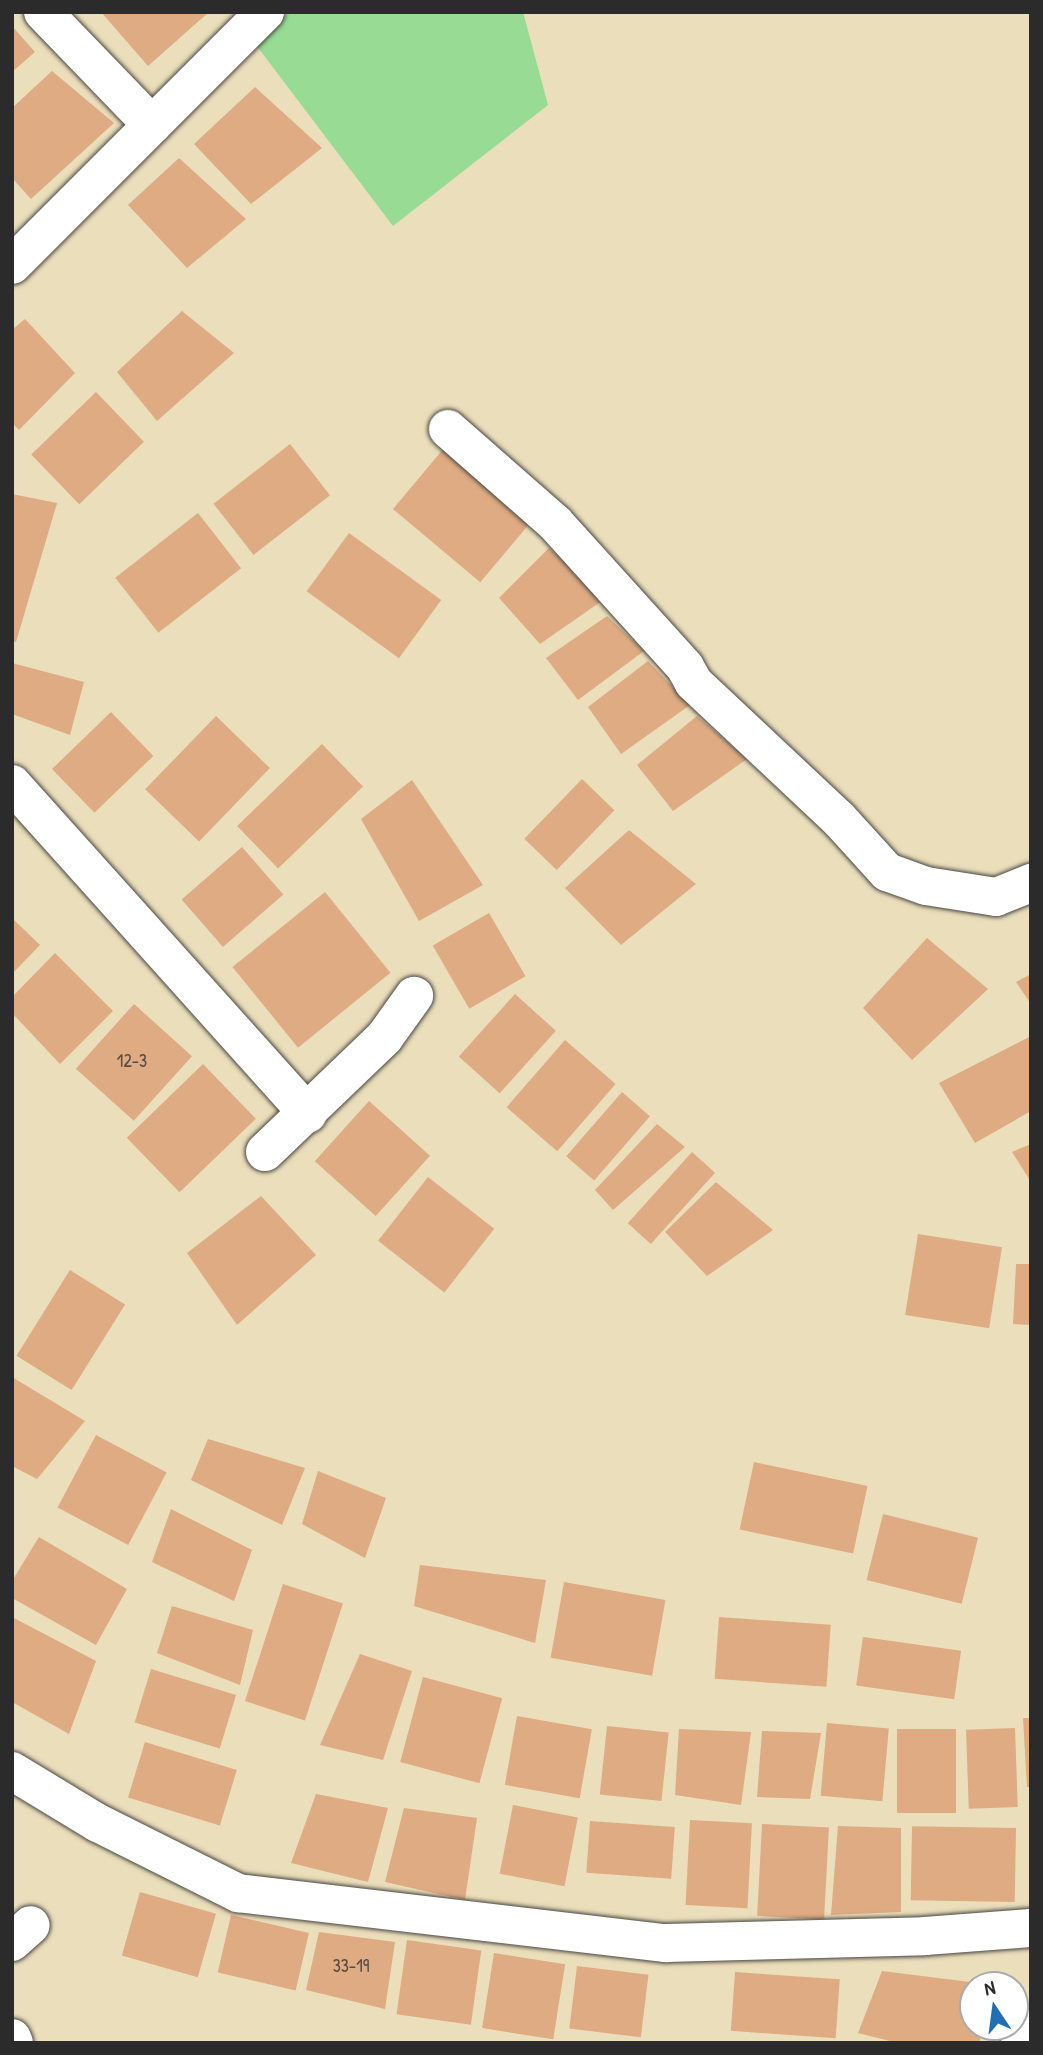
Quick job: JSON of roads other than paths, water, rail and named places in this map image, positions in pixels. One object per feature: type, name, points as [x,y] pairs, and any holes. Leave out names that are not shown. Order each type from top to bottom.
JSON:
[{"type":"street","points":[[43,12],[152,125]]},
{"type":"street","points":[[12,265],[265,12]]},
{"type":"street","points":[[448,429],[555,523],[685,667],[694,683],[838,818],[887,872],[926,886],[996,897],[1031,883]]},
{"type":"street","points":[[17,797],[308,1114]]},
{"type":"street","points":[[265,1152],[308,1114],[384,1038],[414,996]]},
{"type":"street","points":[[12,1771],[98,1823],[237,1894],[666,1943],[925,1936],[1031,1928]]},
{"type":"street","points":[[1020,2043],[1031,2025]]},
{"type":"street","points":[[12,2038],[14,2043]]}]
